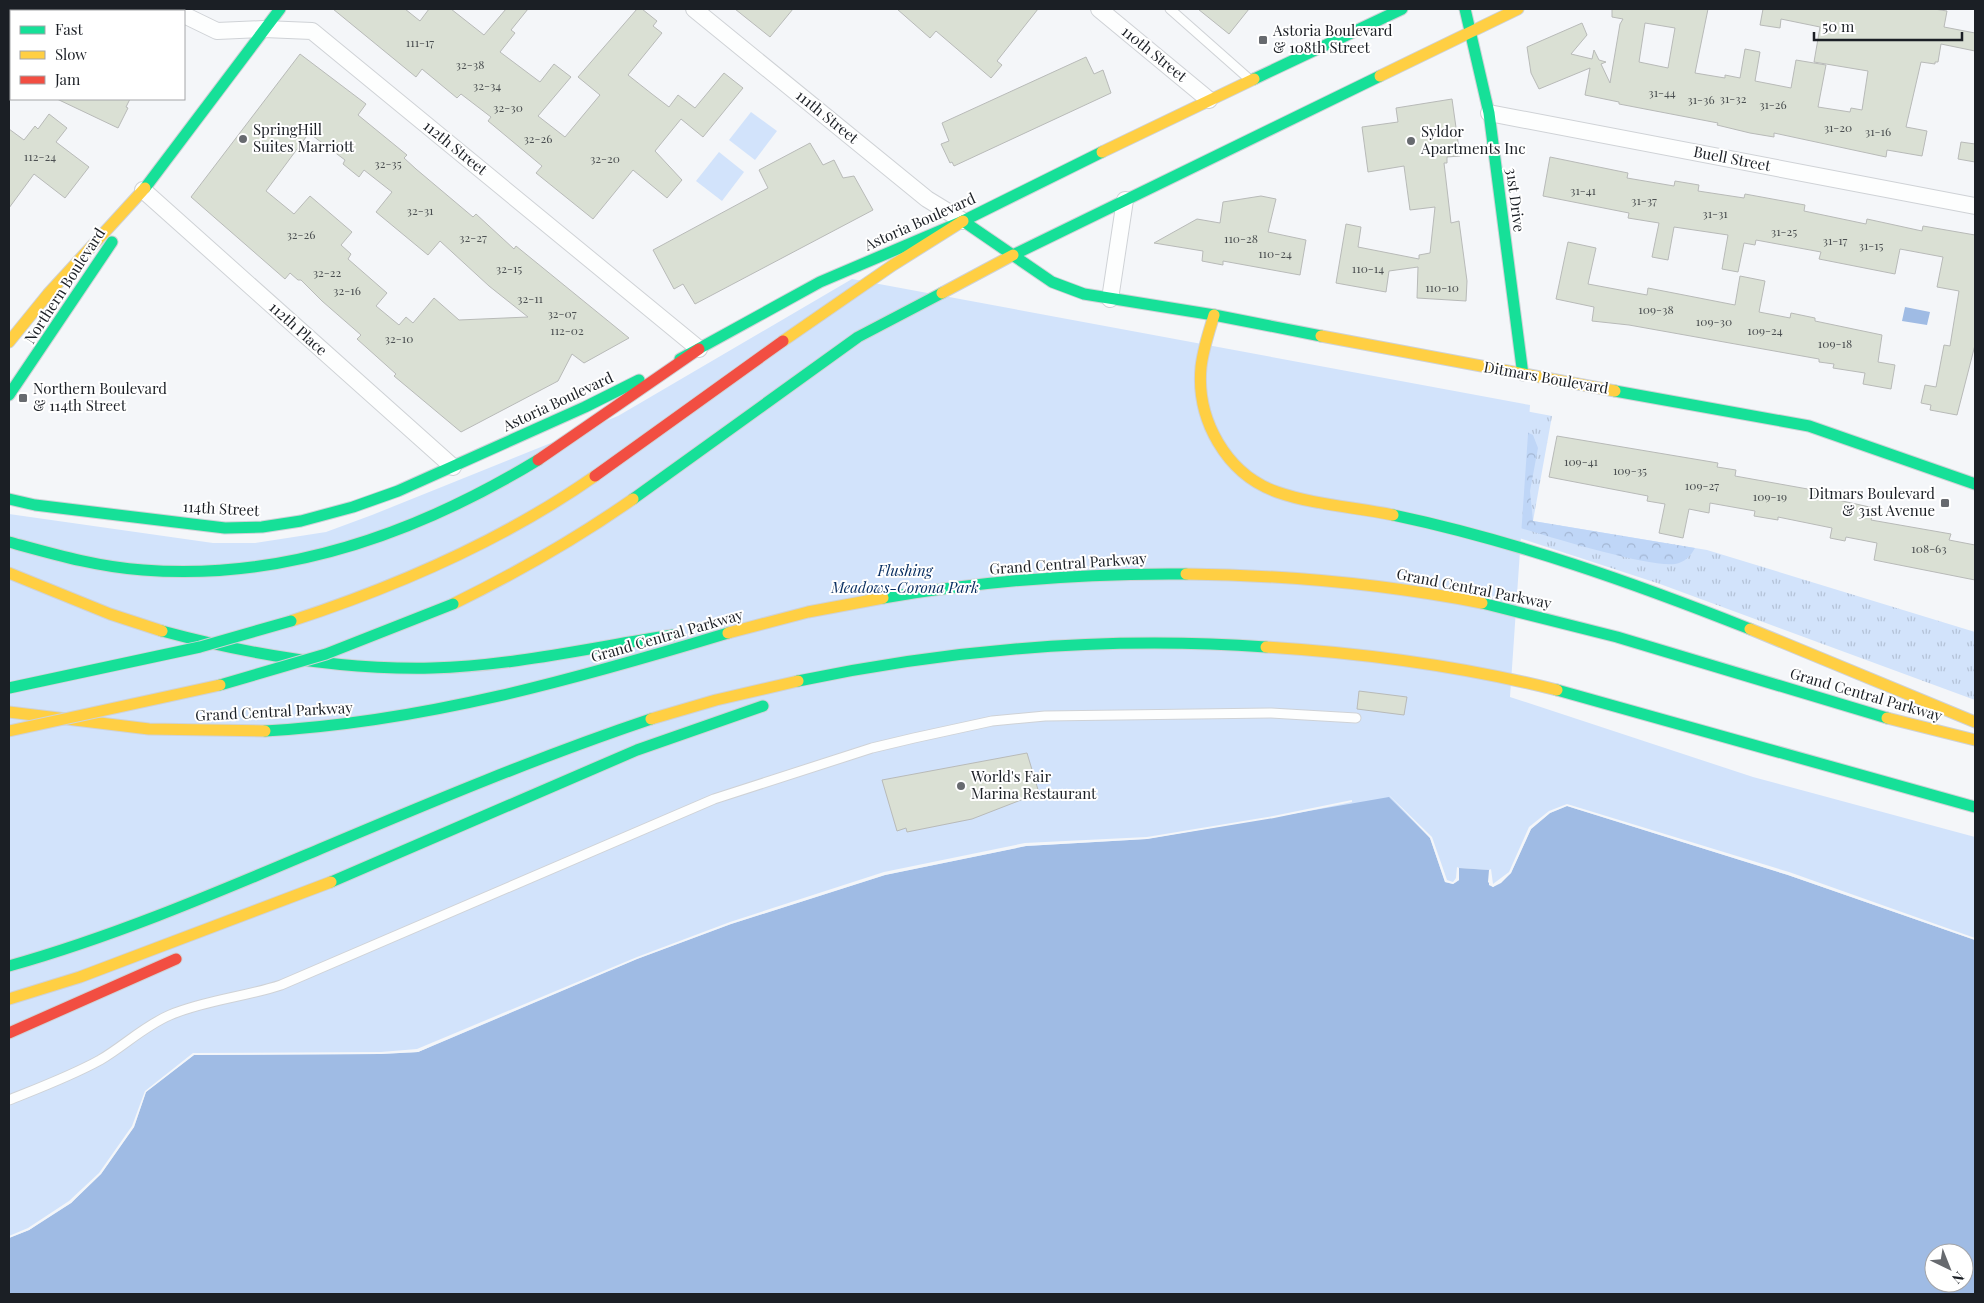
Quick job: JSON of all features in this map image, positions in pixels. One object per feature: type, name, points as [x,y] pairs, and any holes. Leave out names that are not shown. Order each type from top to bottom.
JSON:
[{"type":"main road","name":"Northern Boulevard","points":[[9,342],[65,275],[143,190],[280,9]]},
{"type":"main road","name":"Astoria Boulevard","points":[[453,467],[585,408],[699,349],[820,282],[963,221],[1209,100],[1402,9]]},
{"type":"main road","name":"31st Drive","points":[[1465,9],[1489,113],[1523,375]]},
{"type":"main road","points":[[9,731],[208,688],[282,668],[351,646],[453,604],[520,570],[592,528],[858,337],[1013,255],[1471,30],[1518,9]]},
{"type":"main road","name":"Northern Boulevard","points":[[9,395],[103,257],[143,190]]},
{"type":"main road","name":"Ditmars Boulevard","points":[[963,221],[1052,282],[1064,288],[1110,299],[1214,315],[1523,375],[1809,426],[1975,484]]},
{"type":"main road","points":[[9,688],[200,647],[291,622],[370,594],[438,566],[530,518],[596,476],[851,292],[963,221]]},
{"type":"main road","points":[[1214,315],[1200,374],[1204,408],[1210,426],[1225,454],[1250,479],[1265,487],[1294,497],[1364,509],[1494,539],[1631,582],[1708,611],[1975,722]]},
{"type":"main road","points":[[9,542],[52,556],[88,563],[140,570],[181,572],[267,567],[339,552],[374,541],[422,520],[510,477],[571,438],[699,349]]},
{"type":"main road","name":"114th Street","points":[[9,499],[35,505],[213,527],[262,527],[309,519],[353,507],[398,491],[453,467]]},
{"type":"main road","points":[[9,573],[104,613],[215,645],[265,656],[382,669],[435,668],[480,664],[778,619]]},
{"type":"main road","name":"Grand Central Parkway","points":[[9,712],[138,728],[193,731],[340,725],[447,709],[514,694],[778,619],[929,592],[1080,576],[1192,574],[1369,585],[1442,595],[1582,626],[1856,710],[1975,740]]},
{"type":"main road","points":[[9,966],[121,932],[493,778],[601,736],[677,711],[772,686],[867,668],[971,654],[1071,646],[1179,642],[1285,647],[1383,657],[1463,670],[1602,702],[1975,807]]},
{"type":"main road","points":[[826,688],[938,663],[1071,646]]},
{"type":"main road","points":[[9,1000],[174,943],[373,864],[637,750],[775,702]]},
{"type":"main road","points":[[9,727],[72,718]]},
{"type":"main road","points":[[233,932],[373,864]]},
{"type":"main road","points":[[9,1034],[189,953]]},
{"type":"street","name":"111th Street","points":[[694,9],[927,198],[963,221]]},
{"type":"street","name":"110th Street","points":[[1099,9],[1209,100]]},
{"type":"street","name":"112th Street","points":[[185,15],[217,31],[264,29],[312,31],[699,349]]},
{"type":"street","name":"Buell Street","points":[[1489,113],[1975,206]]},
{"type":"street","name":"112th Place","points":[[143,190],[453,467]]},
{"type":"street","points":[[1110,299],[1125,200]]},
{"type":"lane","points":[[1170,9],[1250,81]]},
{"type":"lane","points":[[9,1100],[95,1062],[155,1022],[171,1014],[207,1002],[244,996],[281,984],[714,799],[872,748],[963,727],[1023,717],[1271,713],[1356,718]]},
{"type":"green space","points":[[751,112],[777,131],[755,160],[729,140]]},
{"type":"green space","points":[[719,152],[744,172],[722,201],[696,181]]},
{"type":"green space","name":"Flushing Meadows-Corona Park","points":[[852,279],[1530,405],[1510,697],[1753,777],[1975,837],[1975,940],[1788,875],[1511,873],[1501,883],[1489,885],[1489,870],[1459,868],[1459,880],[1453,884],[430,1047],[134,1127],[105,1170],[81,1194],[58,1212],[22,1233],[9,1238],[9,514],[213,543],[255,543],[326,532],[618,416]]},
{"type":"green space","points":[[1498,406],[1552,416],[1533,521],[1707,550],[1975,632],[1975,700],[1660,584],[1504,533]]},
{"type":"green space","points":[[1517,427],[1533,435],[1538,448],[1530,491],[1533,521],[1695,548],[1692,553],[1687,559],[1679,563],[1646,562],[1562,541],[1498,521]]},
{"type":"shaded area","points":[[1905,307],[1930,312],[1927,325],[1902,321]]},
{"type":"shaded area","points":[[1389,797],[1430,838],[1445,882],[1453,884],[1459,880],[1459,868],[1489,870],[1488,882],[1493,887],[1511,873],[1531,829],[1550,813],[1567,806],[1788,875],[1975,940],[1975,1294],[9,1294],[9,1238],[29,1230],[71,1203],[101,1174],[134,1127],[146,1092],[194,1055],[381,1054],[418,1052],[637,959],[731,924],[885,875],[1026,846],[1147,839]]},
{"type":"pier","points":[[1388,794],[1432,837],[1447,880],[1453,882],[1456,878],[1457,867],[1459,868],[1459,880],[1453,884],[1445,882],[1430,838]]},
{"type":"pier","points":[[1352,800],[1352,802],[1274,818],[1147,839],[1026,846],[885,875],[731,924],[637,959],[418,1052],[381,1054],[194,1055],[146,1092],[134,1127],[101,1174],[71,1203],[29,1230],[9,1238],[9,1236],[28,1228],[69,1201],[99,1173],[132,1126],[145,1091],[193,1053],[381,1052],[417,1049],[637,957],[730,922],[884,872],[1025,843],[1147,837],[1273,816]]},
{"type":"pier","points":[[1567,804],[1789,872],[1975,938],[1975,940],[1788,875],[1567,806],[1550,813],[1531,829],[1511,873],[1501,883],[1493,887],[1489,885],[1489,870],[1491,869],[1493,884],[1509,872],[1529,827],[1549,811]]},
{"type":"building","points":[[333,9],[405,9],[420,21],[429,9],[451,9],[484,35],[506,9],[528,9],[511,30],[515,33],[500,52],[540,82],[554,64],[571,77],[538,116],[565,137],[600,95],[578,77],[637,9],[642,9],[657,21],[653,26],[662,33],[628,75],[669,107],[678,95],[695,108],[724,73],[743,88],[703,137],[681,119],[655,151],[682,180],[667,198],[633,170],[593,219],[536,173],[542,166],[488,121],[491,117],[461,94],[457,98],[422,69],[416,77]]},
{"type":"building","points":[[735,9],[793,9],[770,37]]},
{"type":"building","points":[[897,9],[1038,9],[997,61],[1002,65],[991,78],[936,31],[930,38]]},
{"type":"building","points":[[1198,9],[1249,9],[1229,34]]},
{"type":"building","points":[[1612,9],[1708,9],[1695,73],[1725,78],[1725,75],[1740,78],[1745,49],[1760,52],[1755,81],[1791,88],[1796,60],[1826,65],[1818,107],[1850,112],[1851,108],[1862,110],[1868,71],[1814,62],[1820,27],[1781,19],[1780,28],[1760,25],[1763,9],[1934,9],[1947,11],[1944,27],[1975,33],[1975,51],[1941,44],[1938,62],[1935,62],[1935,64],[1921,62],[1906,127],[1927,131],[1922,156],[1887,150],[1886,157],[1774,133],[1774,137],[1750,133],[1717,125],[1718,123],[1619,104],[1619,102],[1585,95],[1590,68],[1539,89],[1531,73],[1527,47],[1582,23],[1587,35],[1571,54],[1592,59],[1594,50],[1599,60],[1606,62],[1601,64],[1610,83],[1620,24],[1623,19],[1612,17]],"holes":[[[1645,23],[1675,28],[1668,68],[1639,62]]]},
{"type":"building","points":[[300,54],[366,104],[358,115],[407,155],[404,158],[416,169],[473,217],[476,214],[514,249],[516,246],[629,338],[584,363],[572,354],[558,381],[461,432],[394,376],[396,374],[357,339],[361,335],[301,280],[298,280],[290,273],[285,279],[191,197]],"holes":[[[309,133],[345,160],[343,164],[359,177],[364,170],[392,192],[376,212],[428,255],[440,241],[489,286],[528,317],[459,320],[434,298],[413,323],[406,317],[399,325],[376,306],[387,293],[348,259],[351,254],[341,245],[352,232],[310,196],[294,214],[266,191]]]},
{"type":"building","points":[[1086,57],[1094,74],[1103,70],[1111,93],[954,166],[952,162],[950,163],[941,144],[949,141],[942,123]]},
{"type":"building","points":[[1452,99],[1460,156],[1447,157],[1447,163],[1444,163],[1451,223],[1459,221],[1467,281],[1466,301],[1417,298],[1418,267],[1389,271],[1386,292],[1336,283],[1346,224],[1361,227],[1358,247],[1419,259],[1419,255],[1430,253],[1435,207],[1410,210],[1404,166],[1368,172],[1362,127],[1398,122],[1396,108]]},
{"type":"building","points":[[59,100],[130,100],[126,107],[128,108],[118,128]]},
{"type":"building","points":[[49,114],[67,128],[56,142],[89,167],[65,198],[34,174],[9,208],[9,129],[24,140],[35,126],[38,129]]},
{"type":"building","points":[[1961,142],[1975,144],[1975,162],[1958,159]]},
{"type":"building","points":[[810,143],[823,165],[834,160],[843,178],[854,176],[873,210],[695,304],[683,284],[674,289],[653,250],[768,188],[759,170]]},
{"type":"building","points":[[1550,157],[1628,173],[1627,178],[1674,186],[1675,181],[1699,185],[1698,191],[1744,198],[1745,194],[1805,205],[1804,211],[1866,224],[1867,219],[1922,231],[1923,226],[1975,235],[1975,345],[1957,415],[1930,410],[1931,405],[1921,403],[1925,385],[1936,387],[1944,345],[1950,346],[1959,291],[1937,287],[1943,257],[1900,249],[1895,274],[1819,259],[1821,252],[1756,240],[1755,245],[1744,243],[1738,272],[1722,269],[1728,235],[1674,227],[1668,260],[1652,257],[1659,223],[1628,218],[1629,213],[1543,196]]},
{"type":"building","points":[[1261,196],[1276,199],[1268,232],[1306,240],[1300,275],[1223,261],[1223,265],[1202,261],[1203,251],[1154,243],[1197,219],[1220,223],[1223,202]]},
{"type":"building","points":[[1568,242],[1596,248],[1588,284],[1647,295],[1648,288],[1735,305],[1740,276],[1765,281],[1759,312],[1790,318],[1791,313],[1815,318],[1815,321],[1882,335],[1878,362],[1895,365],[1891,389],[1863,384],[1865,373],[1833,368],[1834,364],[1819,362],[1819,359],[1629,325],[1592,321],[1594,307],[1556,299]]},
{"type":"building","points":[[1557,436],[1718,463],[1717,467],[1736,470],[1735,476],[1830,493],[1829,498],[1874,508],[1871,520],[1951,534],[1949,540],[1975,545],[1975,580],[1874,560],[1877,543],[1846,537],[1845,541],[1830,538],[1832,528],[1778,517],[1778,520],[1754,516],[1755,511],[1710,503],[1709,513],[1689,509],[1683,538],[1659,533],[1665,504],[1647,501],[1648,496],[1549,477]]},
{"type":"building","points":[[1359,691],[1407,697],[1404,715],[1357,709]]},
{"type":"building","name":"World's Fair Marina Restaurant","points":[[1027,753],[1039,793],[972,819],[907,832],[906,828],[897,831],[882,780]]},
{"type":"traffic: fast","points":[[145,188],[280,9]]},
{"type":"traffic: fast","points":[[1254,79],[1402,9]]},
{"type":"traffic: fast","points":[[1465,9],[1489,113],[1523,375]]},
{"type":"traffic: fast","points":[[1013,255],[1380,76]]},
{"type":"traffic: fast","points":[[680,359],[820,282],[963,221],[1102,152]]},
{"type":"traffic: fast","points":[[963,221],[1052,282],[1084,294],[1214,315],[1321,336]]},
{"type":"traffic: fast","points":[[9,395],[112,242]]},
{"type":"traffic: fast","points":[[633,499],[858,337],[942,293]]},
{"type":"traffic: fast","points":[[9,499],[35,505],[225,528],[262,527],[301,521],[353,507],[398,491],[585,407],[639,380]]},
{"type":"traffic: fast","points":[[1615,391],[1809,426],[1975,484]]},
{"type":"traffic: fast","points":[[9,542],[75,559],[143,570],[196,571],[247,568],[298,559],[348,546],[397,530],[445,510],[538,460]]},
{"type":"traffic: fast","points":[[1393,515],[1484,537],[1574,564],[1663,595],[1750,629]]},
{"type":"traffic: fast","points":[[883,598],[958,587],[1034,579],[1186,574]]},
{"type":"traffic: fast","points":[[1482,603],[1617,637],[1887,718]]},
{"type":"traffic: fast","points":[[220,685],[326,654],[453,604]]},
{"type":"traffic: fast","points":[[9,688],[200,647],[291,621]]},
{"type":"traffic: fast","points":[[162,631],[262,654],[330,664],[398,668],[493,664],[673,635]]},
{"type":"traffic: fast","points":[[265,731],[383,718],[499,696],[557,682],[728,633]]},
{"type":"traffic: fast","points":[[798,681],[914,661],[972,653],[1031,648],[1149,643],[1266,647]]},
{"type":"traffic: fast","points":[[1557,690],[1975,807]]},
{"type":"traffic: fast","points":[[331,882],[637,750],[763,706]]},
{"type":"traffic: fast","points":[[9,966],[128,927],[484,781],[651,719]]},
{"type":"traffic: slow","points":[[1380,76],[1518,9]]},
{"type":"traffic: slow","points":[[1102,152],[1254,79]]},
{"type":"traffic: slow","points":[[9,342],[48,294],[145,188]]},
{"type":"traffic: slow","points":[[783,341],[893,265],[963,221]]},
{"type":"traffic: slow","points":[[942,293],[1013,255]]},
{"type":"traffic: slow","points":[[1214,315],[1202,360],[1201,387],[1209,425],[1229,458],[1259,484],[1277,492],[1320,503],[1393,515]]},
{"type":"traffic: slow","points":[[1321,336],[1615,391]]},
{"type":"traffic: slow","points":[[291,621],[371,593],[448,560],[523,521],[595,476]]},
{"type":"traffic: slow","points":[[453,604],[545,555],[633,499]]},
{"type":"traffic: slow","points":[[9,573],[110,614],[162,631]]},
{"type":"traffic: slow","points":[[1186,574],[1261,576],[1335,582],[1445,596],[1482,603]]},
{"type":"traffic: slow","points":[[728,633],[808,612],[883,598]]},
{"type":"traffic: slow","points":[[1750,629],[1975,722]]},
{"type":"traffic: slow","points":[[1266,647],[1376,657],[1449,667],[1557,690]]},
{"type":"traffic: slow","points":[[651,719],[716,700],[798,681]]},
{"type":"traffic: slow","points":[[9,731],[220,685]]},
{"type":"traffic: slow","points":[[9,712],[149,729],[265,731]]},
{"type":"traffic: slow","points":[[1887,718],[1975,740]]},
{"type":"traffic: slow","points":[[9,999],[80,977],[331,882]]},
{"type":"traffic: jam","points":[[595,476],[783,341]]},
{"type":"traffic: jam","points":[[538,460],[699,349]]},
{"type":"traffic: jam","points":[[9,1033],[176,959]]},
{"type":"place","name":"Astoria Boulevard & 108th Street","points":[[1263,40]]},
{"type":"place","name":"SpringHill Suites Marriott","points":[[243,139]]},
{"type":"place","name":"Syldor Apartments Inc","points":[[1411,141]]},
{"type":"place","name":"Northern Boulevard & 114th Street","points":[[23,398]]},
{"type":"place","name":"Ditmars Boulevard & 31st Avenue","points":[[1945,503]]},
{"type":"place","name":"World's Fair Marina Restaurant","points":[[961,786]]}]
